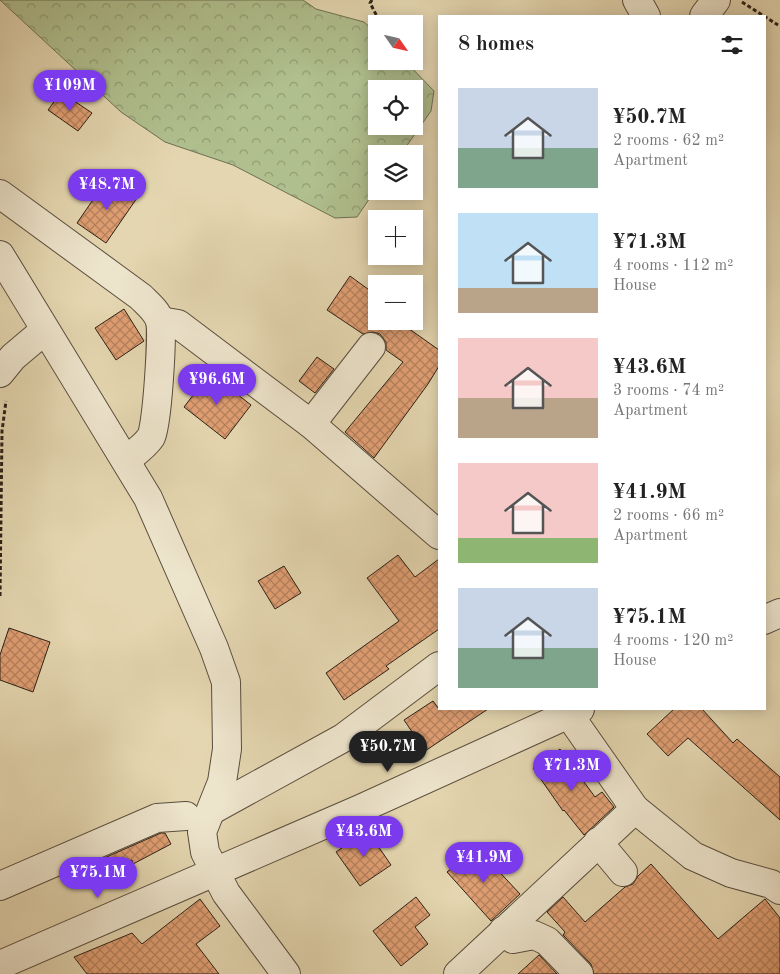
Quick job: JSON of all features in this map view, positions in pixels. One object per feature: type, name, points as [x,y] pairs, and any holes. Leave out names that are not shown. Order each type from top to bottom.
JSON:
[{"type":"street","points":[[638,0],[646,15]]},
{"type":"street","points":[[705,15],[716,0]]},
{"type":"street","points":[[0,194],[141,297],[156,311],[160,321],[161,345],[153,435],[141,449],[126,460]]},
{"type":"street","points":[[0,255],[148,498],[214,648],[226,682],[227,749],[222,782],[199,813],[205,852],[226,893],[286,974]]},
{"type":"street","points":[[160,321],[178,324],[311,424],[438,534]]},
{"type":"street","points":[[5,384],[13,357],[45,330]]},
{"type":"street","points":[[311,424],[371,347]]},
{"type":"street","points":[[766,619],[780,612]]},
{"type":"street","points":[[0,886],[157,818],[199,813],[343,738],[438,667]]},
{"type":"street","points":[[0,966],[572,711],[635,808],[693,856],[731,874],[771,884],[780,890]]},
{"type":"street","points":[[458,974],[635,808]]},
{"type":"street","points":[[598,842],[623,872]]},
{"type":"street","points":[[504,931],[513,939],[534,935],[547,941],[580,974]]},
{"type":"path","points":[[372,0],[370,3],[376,15]]},
{"type":"path","points":[[739,0],[763,15]]},
{"type":"path","points":[[766,17],[778,24]]},
{"type":"path","points":[[0,596],[2,431],[5,384]]},
{"type":"green space","points":[[0,0],[303,0],[316,9],[364,22],[368,26],[368,70],[414,70],[434,91],[431,111],[423,122],[423,80],[368,80],[368,135],[414,135],[407,145],[368,145],[369,200],[357,217],[335,218],[233,165],[165,142],[121,112]]},
{"type":"building","points":[[61,92],[92,113],[78,131],[48,110]]},
{"type":"building","points":[[108,178],[137,198],[106,243],[77,223]]},
{"type":"building","points":[[350,276],[368,289],[368,330],[411,330],[438,349],[438,368],[374,458],[345,432],[403,362],[386,350],[386,342],[380,334],[373,332],[363,334],[327,310]]},
{"type":"building","points":[[124,309],[144,341],[116,360],[95,328]]},
{"type":"building","points":[[317,357],[334,369],[315,393],[299,381]]},
{"type":"building","points":[[210,373],[251,405],[225,439],[184,407]]},
{"type":"building","points":[[398,555],[415,577],[438,560],[438,630],[386,666],[389,669],[344,700],[326,673],[399,621],[367,578]]},
{"type":"building","points":[[284,566],[301,593],[275,609],[258,581]]},
{"type":"building","points":[[9,628],[50,642],[33,692],[0,680],[0,655]]},
{"type":"building","points":[[433,701],[438,710],[486,710],[425,751],[404,720]]},
{"type":"building","points":[[673,710],[703,710],[733,743],[737,739],[780,777],[780,820],[688,738],[668,756],[647,734]]},
{"type":"building","points":[[560,749],[595,797],[602,792],[614,807],[584,835],[563,811],[533,768]]},
{"type":"building","points":[[367,830],[391,865],[360,886],[336,852]]},
{"type":"building","points":[[161,833],[165,833],[171,844],[133,864],[132,860],[94,880],[86,866]]},
{"type":"building","points":[[477,848],[520,894],[491,921],[447,872]]},
{"type":"building","points":[[651,864],[718,939],[765,899],[780,918],[780,974],[594,974],[591,964],[563,935],[565,932],[547,912],[563,897],[585,922],[625,887],[633,884],[638,876]]},
{"type":"building","points":[[416,897],[430,915],[415,927],[428,944],[401,966],[373,931]]},
{"type":"building","points":[[200,899],[220,926],[196,944],[219,974],[87,974],[74,957],[132,933],[142,944]]},
{"type":"building","points":[[539,955],[557,974],[518,974]]}]
